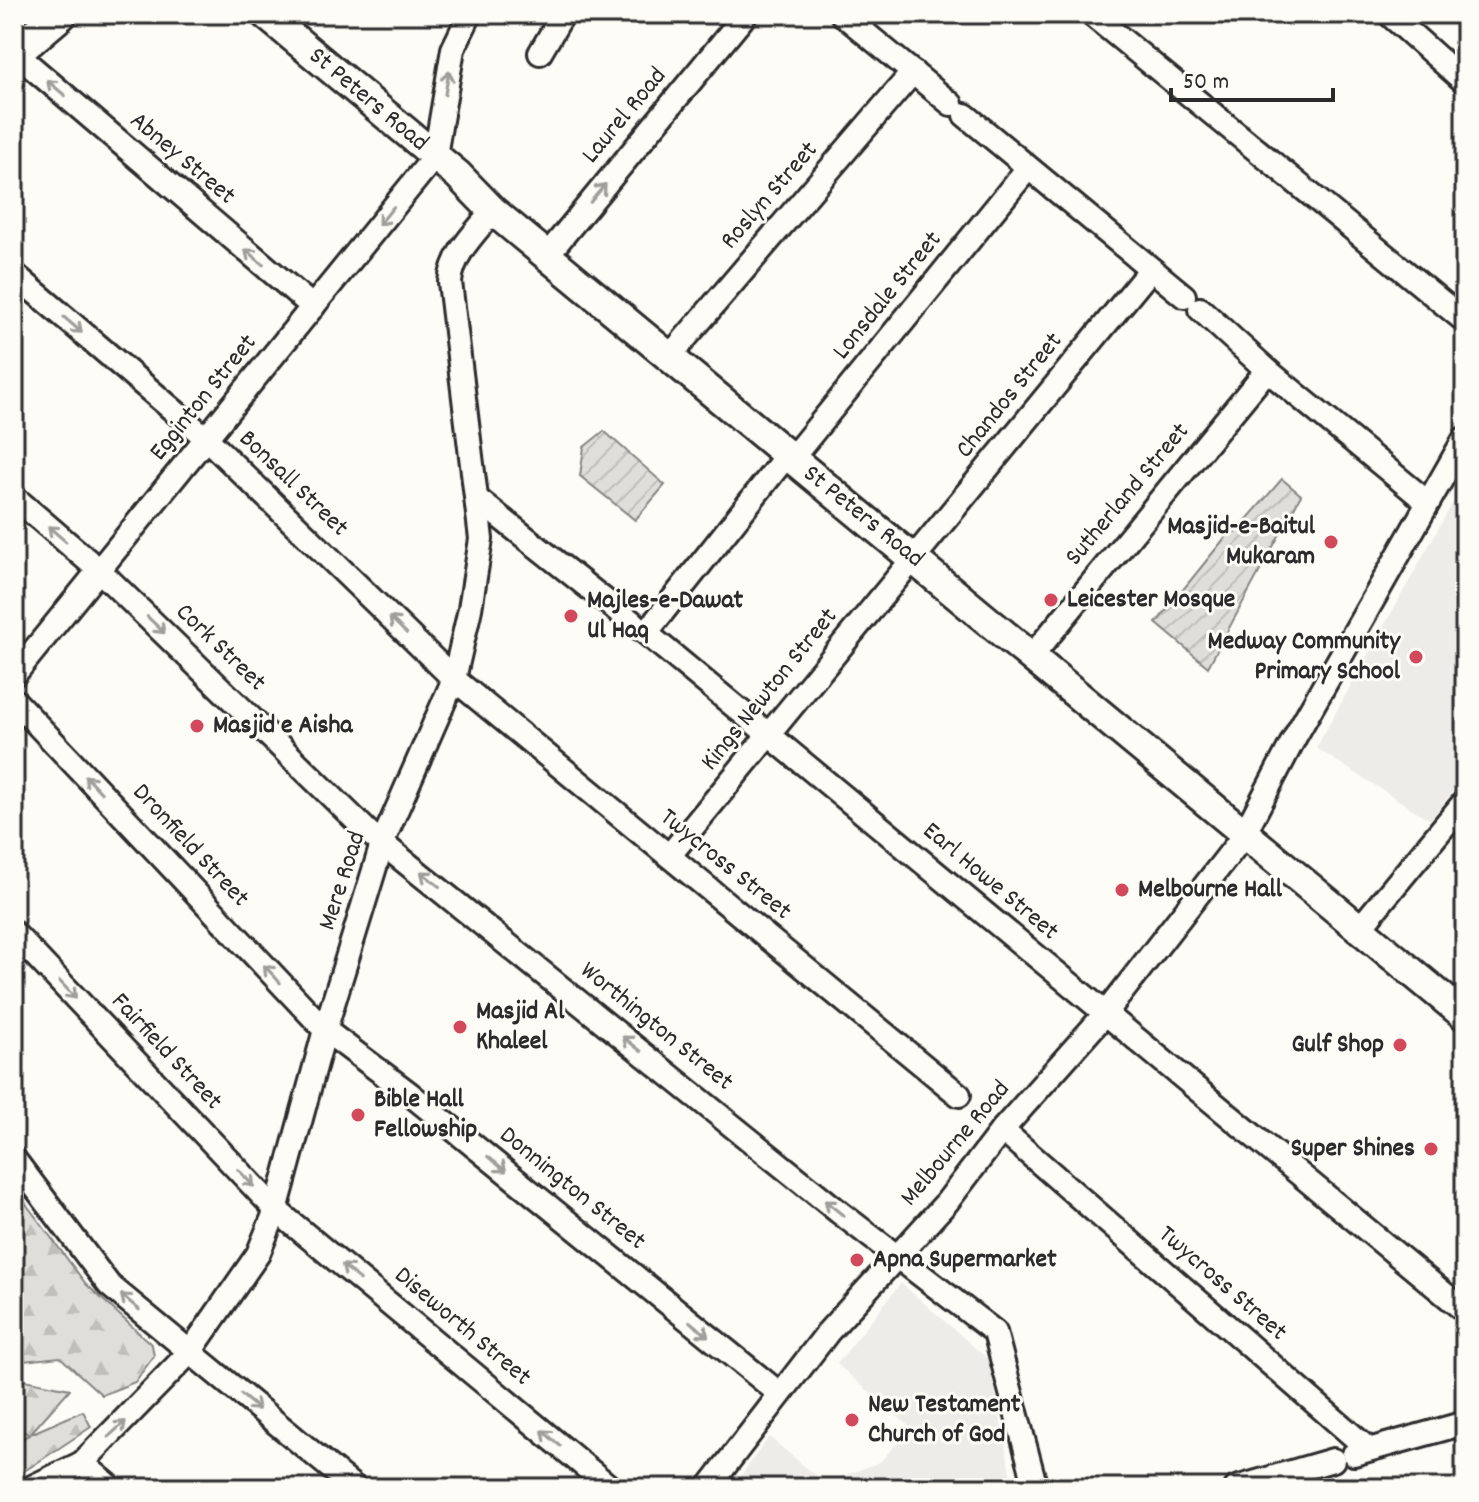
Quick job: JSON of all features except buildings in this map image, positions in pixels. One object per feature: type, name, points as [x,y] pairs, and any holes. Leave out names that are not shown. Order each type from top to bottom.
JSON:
[{"type":"main road","points":[[14,53],[60,14]]},
{"type":"street","name":"St Peters Road","points":[[265,14],[435,156],[493,211],[1465,1016]]},
{"type":"street","points":[[435,156],[453,49],[470,14]]},
{"type":"street","points":[[540,53],[563,14]]},
{"type":"street","name":"Laurel Road","points":[[548,254],[746,14]]},
{"type":"street","points":[[842,14],[1427,502]]},
{"type":"street","points":[[1091,14],[1465,321]]},
{"type":"street","points":[[1389,14],[1465,82]]},
{"type":"street","name":"Abney Street","points":[[14,53],[313,307]]},
{"type":"street","name":"Roslyn Street","points":[[670,356],[913,72]]},
{"type":"street","name":"Egginton Street","points":[[14,675],[435,156]]},
{"type":"street","name":"Lonsdale Street","points":[[646,633],[779,465],[801,447],[1028,168]]},
{"type":"street","name":"Mere Road","points":[[30,1488],[82,1463],[190,1352],[258,1254],[276,1210],[325,1030],[383,841],[454,679],[481,539],[450,282],[451,266],[493,211]]},
{"type":"street","name":"Chandos Street","points":[[913,558],[1151,269]]},
{"type":"street","name":"Bonsall Street","points":[[14,274],[207,439],[454,679]]},
{"type":"street","name":"Sutherland Street","points":[[1032,656],[1267,370]]},
{"type":"street","name":"Melbourne Road","points":[[708,1488],[780,1394],[895,1256],[947,1202],[1002,1130],[1105,1014],[1244,834],[1465,438]]},
{"type":"street","name":"Cork Street","points":[[14,497],[100,571],[368,832],[383,841]]},
{"type":"street","name":"Earl Howe Street","points":[[477,499],[646,633],[1465,1311]]},
{"type":"street","name":"Kings Newton Street","points":[[669,856],[913,558]]},
{"type":"street","name":"Twycross Street","points":[[454,679],[959,1095]]},
{"type":"street","name":"Dronfield Street","points":[[14,700],[325,1030]]},
{"type":"street","points":[[1359,929],[1465,801]]},
{"type":"street","name":"Worthington Street","points":[[383,841],[895,1256],[995,1332],[1036,1488]]},
{"type":"street","name":"Fairfield Street","points":[[14,933],[276,1210]]},
{"type":"street","name":"Donnington Street","points":[[325,1030],[410,1094],[780,1394]]},
{"type":"street","name":"Twycross Street","points":[[1002,1130],[1351,1454]]},
{"type":"street","points":[[14,1159],[109,1285],[355,1488]]},
{"type":"street","name":"Diseworth Street","points":[[276,1210],[611,1488]]},
{"type":"street","points":[[1236,1488],[1465,1423]]},
{"type":"street","points":[[82,1463],[112,1488]]},
{"type":"shaded area","name":"Medway Community Primary School","points":[[1465,481],[1465,776],[1430,820],[1316,748]]},
{"type":"shaded area","points":[[901,1283],[990,1361],[1013,1488],[732,1488],[769,1437],[825,1483],[880,1462],[911,1428],[837,1364]]},
{"type":"green space","points":[[604,431],[665,485],[635,520],[580,476],[584,447]]},
{"type":"green space","points":[[1282,479],[1301,495],[1208,667],[1156,623],[1232,529],[1236,532]]},
{"type":"green space","points":[[14,1188],[86,1284],[152,1345],[154,1356],[135,1382],[102,1395],[60,1357],[23,1361],[14,1353]]},
{"type":"green space","points":[[14,1378],[70,1389],[30,1434],[83,1411],[91,1427],[14,1478],[14,1442],[29,1435],[14,1425]]},
{"type":"place","name":"Masjid-e-Baitul Mukaram","points":[[1331,542]]},
{"type":"place","name":"Leicester Mosque","points":[[1051,600]]},
{"type":"place","name":"Majles-e-Dawat Ul Haq","points":[[571,616]]},
{"type":"place","name":"Medway Community Primary School","points":[[1416,657]]},
{"type":"place","name":"Masjid e Aisha","points":[[197,726]]},
{"type":"place","name":"Melbourne Hall","points":[[1122,890]]},
{"type":"place","name":"Masjid Al Khaleel","points":[[460,1027]]},
{"type":"place","name":"Gulf Shop","points":[[1400,1045]]},
{"type":"place","name":"Bible Hall Fellowship","points":[[358,1115]]},
{"type":"place","name":"Super Shines","points":[[1431,1149]]},
{"type":"place","name":"Apna Supermarket","points":[[857,1260]]},
{"type":"place","name":"New Testament Church of God","points":[[852,1420]]}]
